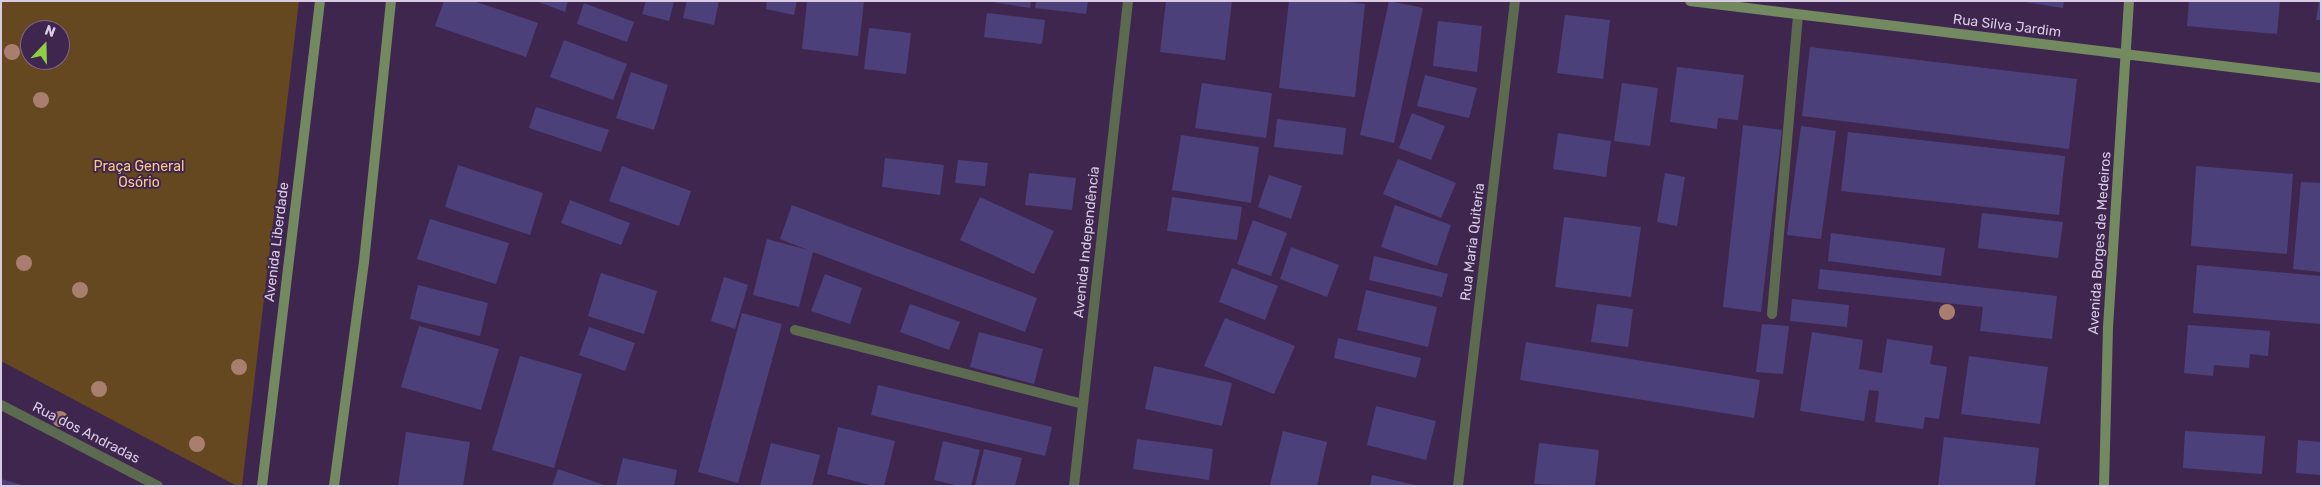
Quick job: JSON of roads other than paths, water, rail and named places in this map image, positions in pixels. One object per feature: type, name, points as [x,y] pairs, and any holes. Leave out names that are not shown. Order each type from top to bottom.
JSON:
[{"type":"street","name":"Avenida Liberdade","points":[[262,486],[320,1]]},
{"type":"street","points":[[334,486],[364,262],[391,1]]},
{"type":"street","name":"Avenida Independência","points":[[1074,486],[1128,1]]},
{"type":"street","name":"Rua Maria Quiteria","points":[[1458,486],[1515,1]]},
{"type":"street","name":"Rua Silva Jardim","points":[[1690,1],[2321,78]]},
{"type":"street","name":"Avenida Borges de Medeiros","points":[[2104,486],[2108,327],[2128,1]]},
{"type":"street","points":[[1772,314],[1798,15]]},
{"type":"street","points":[[795,330],[1083,404]]},
{"type":"street","name":"Rua dos Andradas","points":[[1,405],[158,486]]},
{"type":"park label","name":"Praça General Osório","points":[[139,176]]}]
